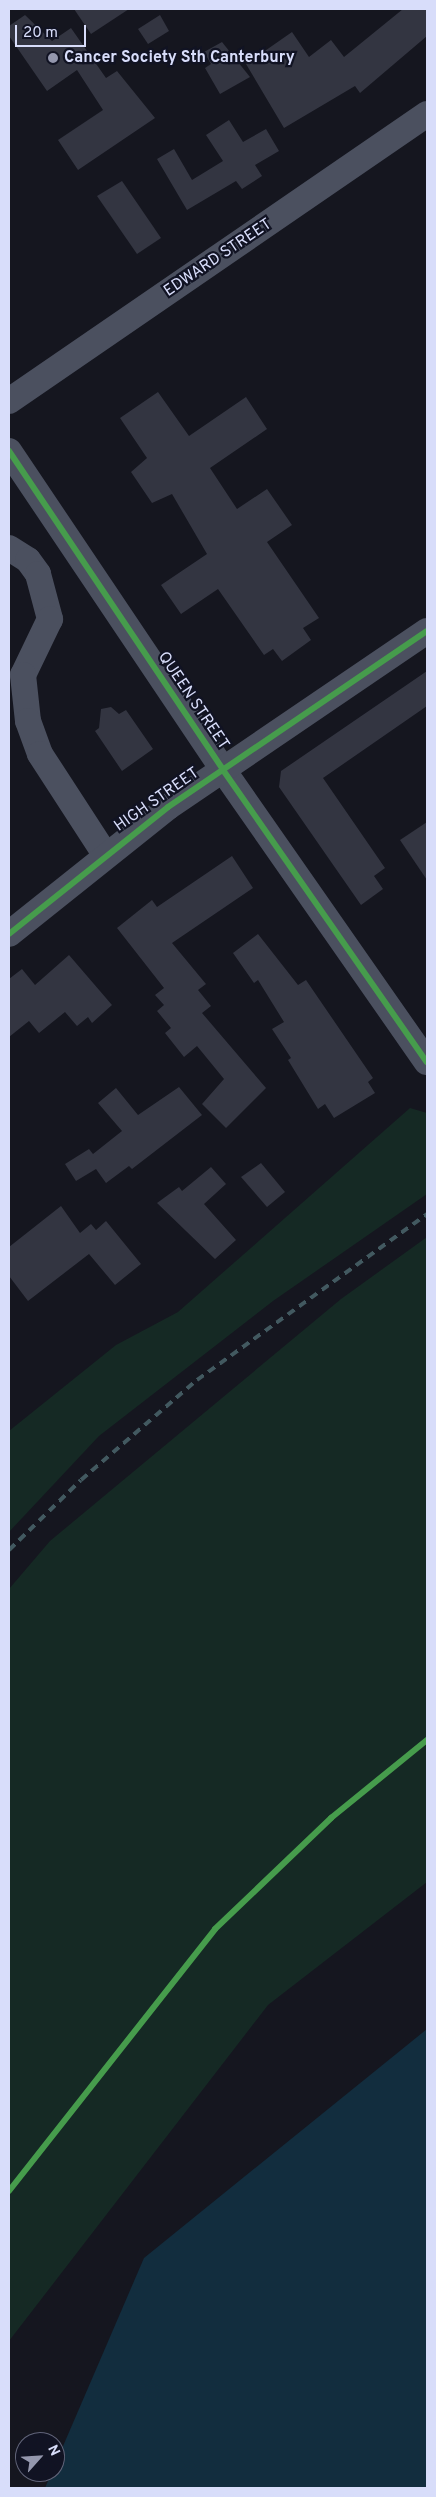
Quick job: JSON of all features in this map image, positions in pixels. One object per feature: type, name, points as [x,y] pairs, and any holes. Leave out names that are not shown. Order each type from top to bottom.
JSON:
[{"type":"street","name":"EDWARD STREET","points":[[9,401],[427,114]]},
{"type":"street","name":"QUEEN STREET","points":[[9,450],[224,770],[427,1062]]},
{"type":"street","points":[[9,548],[28,560],[38,574],[50,619],[23,675],[17,713],[40,754],[106,854]]},
{"type":"street","name":"HIGH STREET","points":[[9,934],[106,854],[224,770],[427,631]]},
{"type":"green space","points":[[410,1108],[427,1113],[427,1194],[273,1301],[99,1436],[9,1532],[9,1431],[116,1345],[178,1312]]},
{"type":"green space","points":[[427,1237],[427,1882],[268,2005],[9,2341],[9,1589],[50,1541],[341,1299]]},
{"type":"water","points":[[427,2029],[427,2488],[45,2488],[48,2482],[65,2482],[65,2442],[144,2258]]},
{"type":"building","points":[[74,9],[129,9],[91,34]]},
{"type":"building","points":[[403,9],[427,9],[427,36],[360,93],[355,86],[284,128],[246,64],[292,32],[309,57],[331,40],[344,57]]},
{"type":"building","points":[[25,15],[52,41],[71,28],[106,78],[117,71],[155,118],[78,170],[58,140],[103,110],[77,70],[47,91],[9,36],[9,26]]},
{"type":"building","points":[[160,15],[169,31],[148,44],[138,29]]},
{"type":"building","points":[[222,42],[250,77],[220,94],[205,68],[211,64],[204,52]]},
{"type":"building","points":[[229,120],[243,142],[266,129],[279,151],[255,165],[262,176],[242,189],[236,181],[187,210],[157,159],[174,149],[192,180],[223,161],[206,135]]},
{"type":"building","points":[[122,181],[161,238],[137,254],[97,196]]},
{"type":"building","points":[[158,392],[189,436],[246,397],[267,429],[210,468],[237,509],[267,489],[292,525],[267,542],[319,618],[303,628],[311,640],[282,661],[273,649],[264,655],[218,589],[181,614],[161,585],[207,554],[172,494],[152,503],[131,472],[147,458],[120,418]]},
{"type":"building","points":[[427,671],[427,706],[323,778],[385,868],[374,876],[383,889],[361,905],[279,787],[281,771]]},
{"type":"building","points":[[111,707],[119,714],[126,710],[153,749],[122,771],[95,731],[99,728],[101,709]]},
{"type":"building","points":[[427,822],[427,880],[400,840]]},
{"type":"building","points":[[232,856],[253,888],[172,943],[206,984],[198,990],[211,1006],[202,1013],[266,1088],[226,1128],[202,1104],[224,1079],[197,1046],[184,1057],[165,1033],[171,1028],[157,1011],[164,1005],[155,995],[164,988],[117,928],[152,900],[157,907]]},
{"type":"building","points":[[258,934],[298,985],[306,980],[373,1078],[368,1082],[375,1093],[334,1118],[325,1104],[318,1109],[288,1060],[291,1058],[272,1029],[284,1022],[258,980],[254,983],[233,953]]},
{"type":"building","points":[[69,955],[112,1005],[92,1023],[88,1017],[77,1026],[65,1012],[39,1033],[29,1021],[9,1037],[9,979],[22,969],[35,985]]},
{"type":"building","points":[[179,1087],[202,1115],[132,1169],[129,1166],[106,1183],[96,1169],[76,1181],[65,1164],[89,1149],[93,1154],[122,1131],[98,1103],[116,1088],[138,1115]]},
{"type":"building","points":[[261,1163],[285,1192],[267,1207],[241,1177]]},
{"type":"building","points":[[211,1167],[226,1184],[204,1204],[236,1240],[215,1259],[157,1203],[179,1187],[182,1191]]},
{"type":"building","points":[[61,1206],[80,1233],[91,1224],[96,1230],[106,1221],[141,1264],[115,1285],[89,1254],[28,1301],[9,1276],[9,1247]]},
{"type":"railway","points":[[9,1550],[81,1480],[197,1380],[427,1214]]},
{"type":"cycle path","points":[[9,451],[223,770],[427,1062]]},
{"type":"cycle path","points":[[9,934],[168,807],[427,631]]},
{"type":"cycle path","points":[[9,2191],[215,1929],[331,1818],[427,1740]]},
{"type":"place","name":"Cancer Society Sth Canterbury","points":[[53,58]]}]
